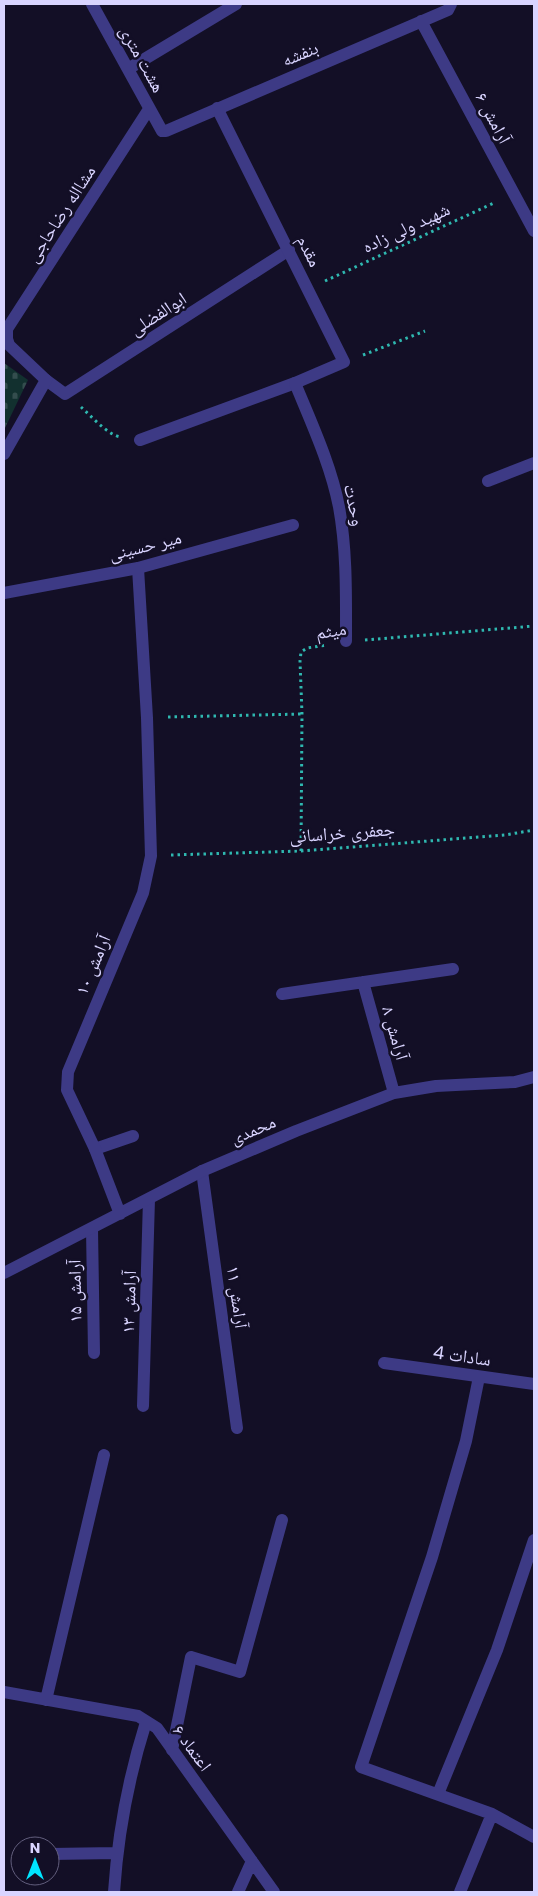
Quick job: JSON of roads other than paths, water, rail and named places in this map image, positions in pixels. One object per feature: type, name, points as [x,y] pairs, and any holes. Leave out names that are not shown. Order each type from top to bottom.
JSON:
[{"type":"street","name":"هشت متری","points":[[92,4],[162,131]]},
{"type":"street","points":[[128,70],[236,4]]},
{"type":"street","name":"بنفشه","points":[[162,131],[166,131],[448,10],[451,5]]},
{"type":"street","name":"آرامش ۶","points":[[421,21],[534,231]]},
{"type":"street","name":"مقدم","points":[[217,108],[344,362],[295,383]]},
{"type":"street","name":"مشااله رضاحاجی","points":[[46,380],[9,345],[7,329],[150,109]]},
{"type":"street","name":"ابوالفضلی","points":[[46,380],[65,394],[289,250]]},
{"type":"street","points":[[4,454],[46,380]]},
{"type":"street","points":[[140,440],[295,383]]},
{"type":"street","name":"وحدت","points":[[295,383],[318,440],[339,506],[345,572],[346,641]]},
{"type":"street","points":[[488,481],[534,463]]},
{"type":"street","name":"میر حسینی","points":[[4,593],[138,568],[293,525]]},
{"type":"street","name":"آرامش ۱۰","points":[[120,1214],[94,1149],[67,1090],[68,1072],[143,893],[151,856],[147,718],[138,568]]},
{"type":"street","points":[[282,994],[453,968]]},
{"type":"street","name":"آرامش ۸","points":[[362,982],[394,1093]]},
{"type":"street","name":"محمدی","points":[[4,1273],[202,1171],[296,1130],[394,1093],[436,1086],[534,1080]]},
{"type":"street","points":[[94,1149],[133,1136]]},
{"type":"street","name":"آرامش ۱۱","points":[[202,1171],[237,1428]]},
{"type":"street","name":"آرامش ۱۳","points":[[143,1406],[150,1199]]},
{"type":"street","name":"آرامش ۱۵","points":[[92,1229],[94,1353]]},
{"type":"street","name":"سادات 4","points":[[384,1363],[534,1384]]},
{"type":"street","points":[[479,1377],[466,1441],[432,1557],[361,1767],[492,1814],[534,1837]]},
{"type":"street","points":[[46,1700],[104,1455]]},
{"type":"street","points":[[172,1750],[191,1657],[240,1672],[282,1520]]},
{"type":"street","points":[[438,1794],[497,1650],[534,1540]]},
{"type":"street","name":"اعتماد ۶","points":[[4,1692],[138,1716],[156,1728],[274,1892]]},
{"type":"street","points":[[114,1892],[120,1828],[132,1767],[146,1722]]},
{"type":"street","points":[[460,1892],[492,1814]]},
{"type":"street","points":[[60,1854],[117,1853]]},
{"type":"street","points":[[238,1892],[252,1862]]}]
